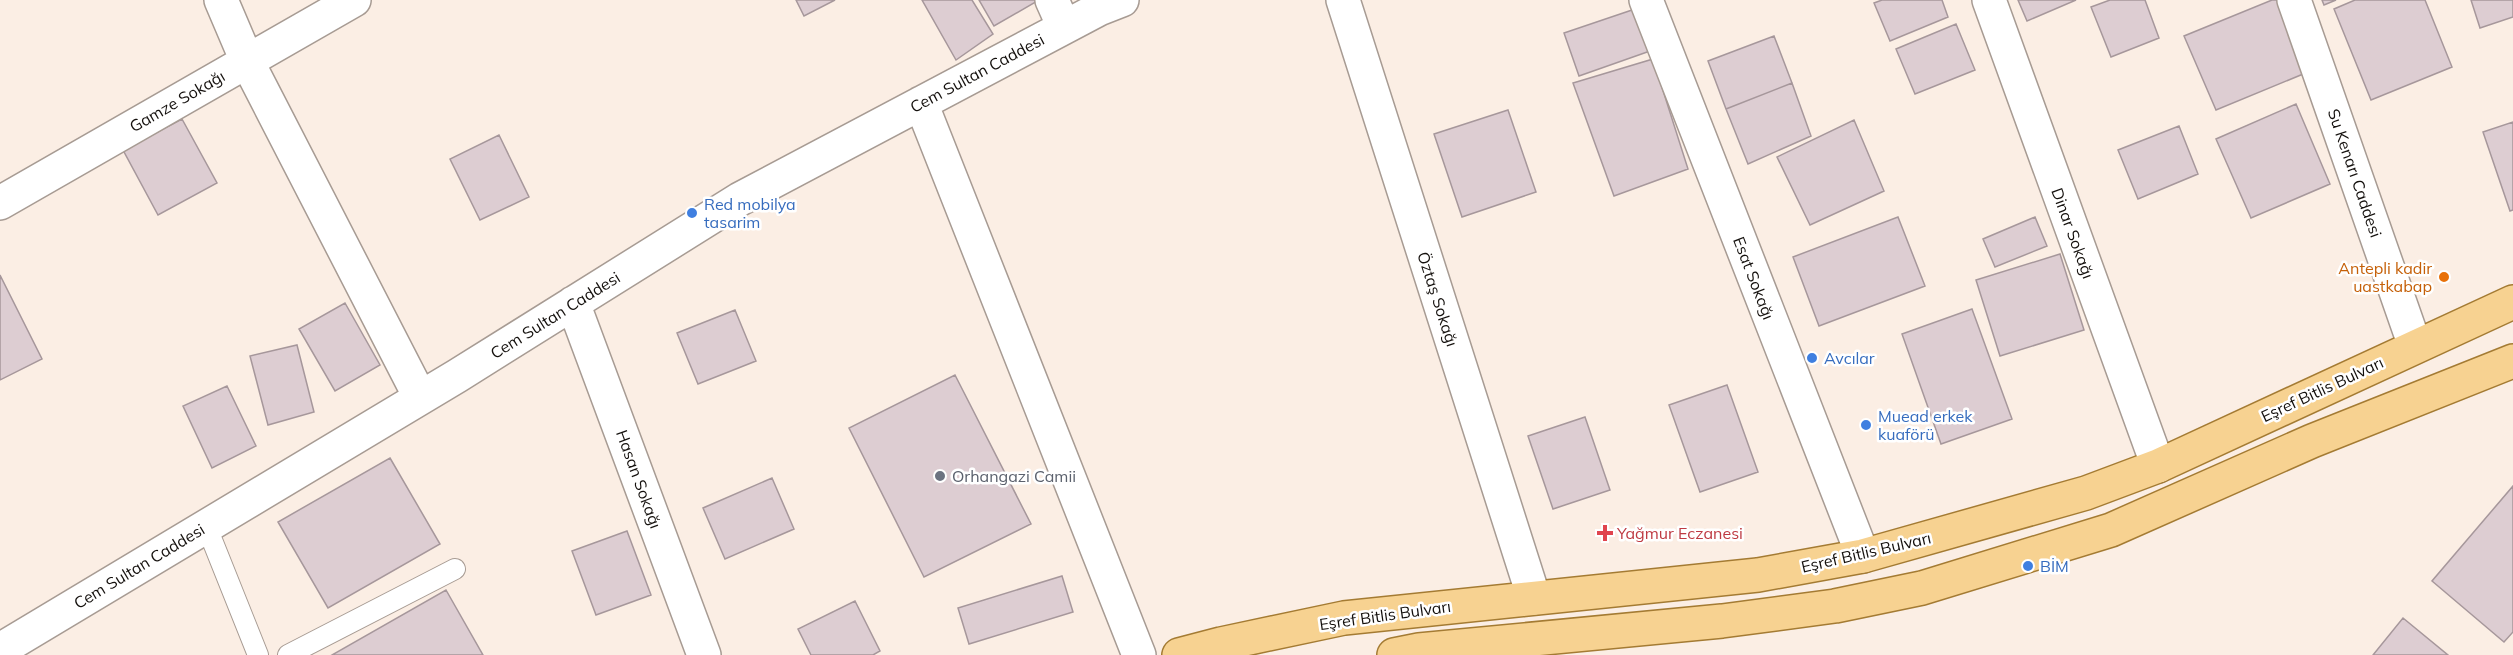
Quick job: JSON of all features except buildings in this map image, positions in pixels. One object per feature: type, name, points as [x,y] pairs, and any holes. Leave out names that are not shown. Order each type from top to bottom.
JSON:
[{"type":"main road","name":"Eşref Bitlis Bulvarı","points":[[1179,655],[1344,618],[1758,575],[1863,556],[2086,494],[2158,466],[2513,302]]},
{"type":"main road","points":[[1394,655],[1500,648],[1733,619],[1835,606],[1922,588],[2111,530],[2312,441],[2513,361]]},
{"type":"street","points":[[221,0],[247,62],[420,397]]},
{"type":"street","name":"Gamze Sokağı","points":[[0,203],[354,0]]},
{"type":"street","name":"Cem Sultan Caddesi","points":[[0,650],[420,397],[740,199],[921,103],[1058,13],[1122,0]]},
{"type":"street","name":"Öztaş Sokağı","points":[[1343,0],[1534,598]]},
{"type":"street","name":"Esat Sokağı","points":[[1646,0],[1863,556]]},
{"type":"street","name":"Dinar Sokağı","points":[[1989,0],[2158,466]]},
{"type":"street","name":"Su Kenarı Caddesi","points":[[2294,0],[2415,346]]},
{"type":"street","points":[[921,103],[1139,655]]},
{"type":"street","name":"Hasan Sokağı","points":[[573,303],[704,655]]},
{"type":"lane","points":[[206,525],[258,655]]},
{"type":"lane","points":[[288,655],[455,569]]},
{"type":"place","name":"Red mobilya tasarim","points":[[692,213]]},
{"type":"place","name":"Antepli kadir uastkabap","points":[[2444,277]]},
{"type":"place","name":"Avcılar","points":[[1812,358]]},
{"type":"place","name":"Muead erkek kuaförü","points":[[1866,425]]},
{"type":"place","name":"Orhangazi Camii","points":[[940,476]]},
{"type":"place","name":"Yağmur Eczanesi","points":[[1605,533]]},
{"type":"place","name":"BİM","points":[[2028,566]]}]
